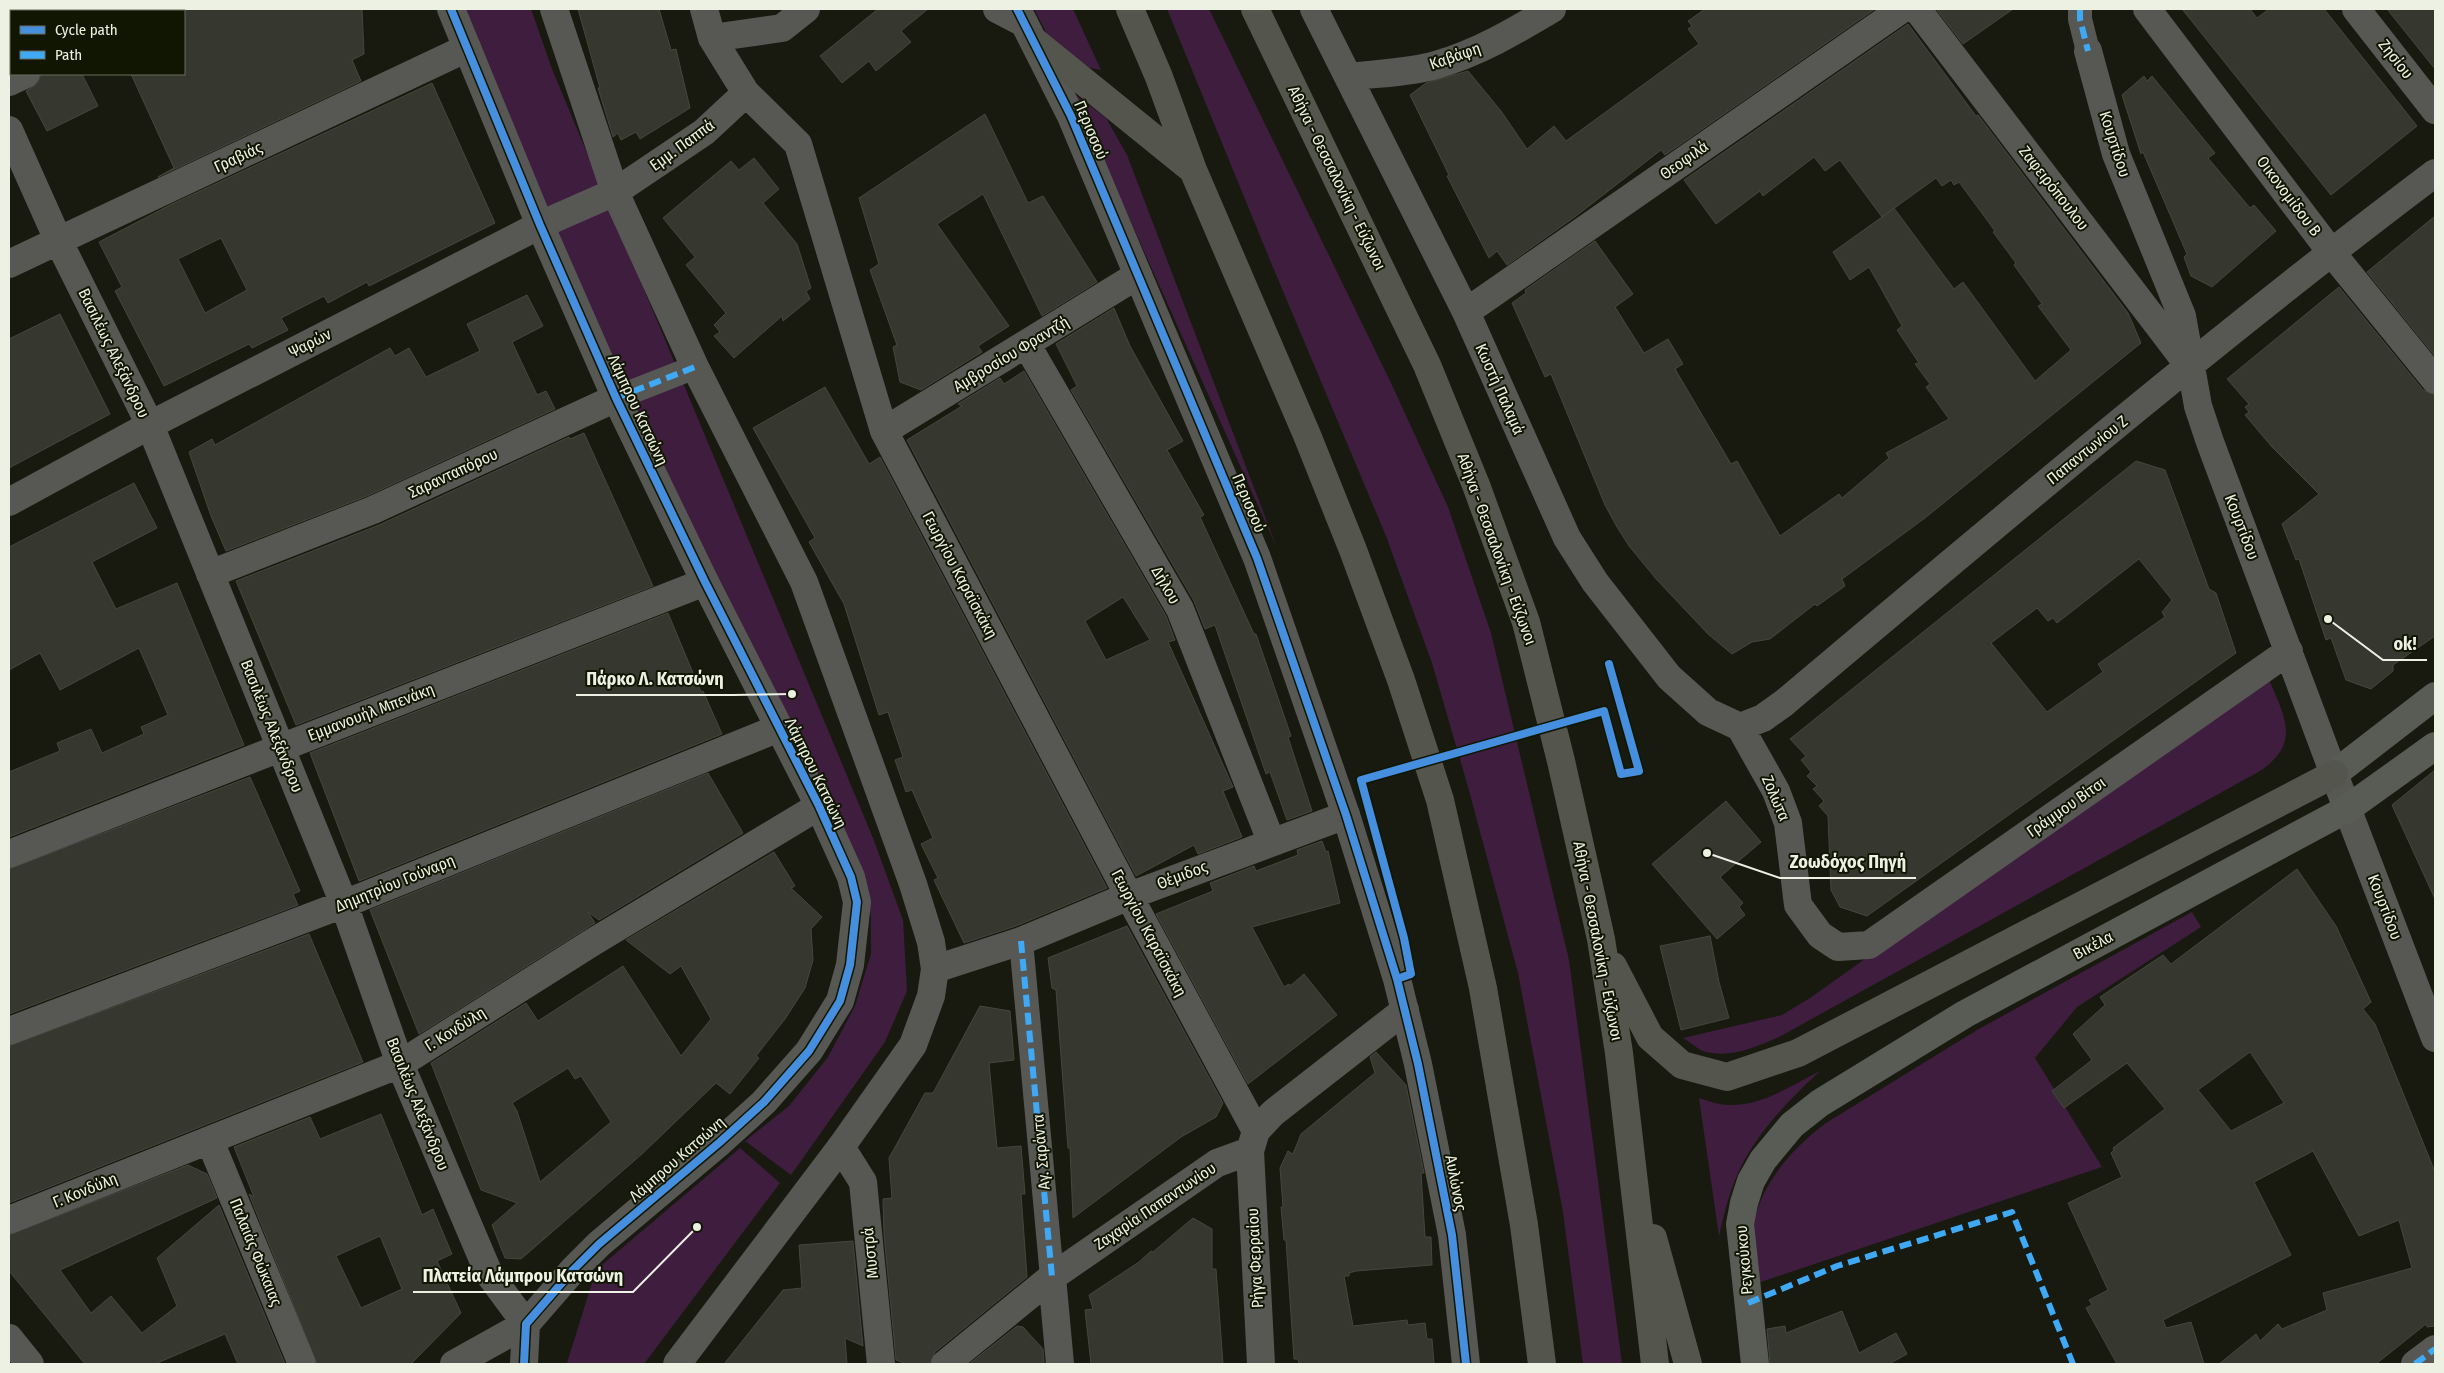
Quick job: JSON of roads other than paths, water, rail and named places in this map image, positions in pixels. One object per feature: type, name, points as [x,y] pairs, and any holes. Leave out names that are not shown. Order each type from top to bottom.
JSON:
[{"type":"highway","points":[[1130,9],[1158,76],[1193,170],[1353,550],[1401,680],[1440,800],[1483,988],[1524,1225],[1542,1364]]},
{"type":"highway","name":"Αθήνα - Θεσσαλονίκη - Εύζωνοι","points":[[1255,9],[1427,365],[1476,485],[1526,622],[1561,761],[1600,940],[1619,1054],[1655,1364]]},
{"type":"highway","points":[[1025,25],[1193,170]]},
{"type":"highway","points":[[1600,940],[1650,1037],[1682,1065],[1727,1077],[1798,1053],[2334,774]]},
{"type":"highway","points":[[1629,1150],[1688,1364]]},
{"type":"main road","points":[[2334,774],[2435,696]]},
{"type":"main road","name":"Βικέλα","points":[[1763,1160],[1792,1125],[1820,1103],[1965,1014],[2347,809],[2435,746]]},
{"type":"main road","name":"Ρεγκούκου","points":[[1755,1364],[1740,1224],[1751,1181],[1763,1160]]},
{"type":"street","name":"Λάμπρου Κατσώνη","points":[[450,9],[540,225],[616,398],[705,582],[819,806],[851,877],[857,902],[850,965],[840,1001],[809,1051],[785,1080],[720,1142],[600,1244],[526,1324],[454,1364]]},
{"type":"street","points":[[554,9],[615,192],[695,367],[804,582],[913,884],[931,942],[935,969],[931,996],[913,1045],[841,1147],[677,1364]]},
{"type":"street","name":"Γεωργίου Καραϊσκάκη","points":[[704,9],[712,38],[746,93],[798,144],[884,431],[1129,896],[1253,1141]]},
{"type":"street","points":[[712,38],[782,28],[806,9]]},
{"type":"street","points":[[997,9],[1025,25]]},
{"type":"street","name":"Κωστή Παλαμά","points":[[1314,9],[1466,312],[1567,538],[1595,582],[1669,677],[1708,712],[1740,727]]},
{"type":"street","name":"Καβάφη","points":[[1349,77],[1434,66],[1474,52],[1516,31],[1552,9]]},
{"type":"street","name":"Θεοφιλά","points":[[1466,312],[1902,9]]},
{"type":"street","name":"Ζαφειρόπουλου","points":[[1917,9],[2190,367]]},
{"type":"street","name":"Κουρτίδου","points":[[2080,9],[2080,19],[2116,154],[2182,316],[2198,406],[2210,442],[2435,1038]]},
{"type":"street","name":"Οικονομίδου Β","points":[[2147,9],[2331,252],[2435,380]]},
{"type":"street","name":"Ζησίου","points":[[2356,9],[2435,110]]},
{"type":"street","name":"Περισσού","points":[[1025,25],[1071,116],[1257,558],[1346,814],[1405,1010]]},
{"type":"street","name":"Γραβιάς","points":[[9,264],[467,48]]},
{"type":"street","points":[[9,82],[24,75]]},
{"type":"street","name":"Εμμ. Παππά","points":[[615,192],[704,132],[746,93]]},
{"type":"street","name":"Βασιλέως Αλεξάνδρου","points":[[9,130],[59,242],[150,425],[344,904],[400,1064],[489,1274],[526,1324]]},
{"type":"street","name":"Παπαντωνίου Ζ","points":[[1740,727],[1763,718],[1784,703],[2094,444],[2331,252],[2435,173]]},
{"type":"street","name":"Ψαρών","points":[[9,502],[150,425],[540,225],[615,192]]},
{"type":"street","name":"Αμβροσίου Φραντζή","points":[[884,431],[1138,275]]},
{"type":"street","name":"Δήλου","points":[[1026,345],[1180,609],[1271,841]]},
{"type":"street","name":"Σαρανταπόρου","points":[[210,574],[372,510],[616,398],[695,367]]},
{"type":"street","name":"Εμμανουήλ Μπενάκη","points":[[9,854],[281,746],[705,582]]},
{"type":"street","name":"Γράμμου Βίτσι","points":[[1838,947],[1869,945],[2289,650]]},
{"type":"street","name":"Ζολώτα","points":[[1740,727],[1776,791],[1788,823],[1798,905],[1820,936],[1838,947]]},
{"type":"street","name":"Δημητρίου Γούναρη","points":[[9,1031],[344,904],[779,728]]},
{"type":"street","name":"Γ. Κονδύλη","points":[[9,1220],[400,1064],[593,942],[819,806]]},
{"type":"street","name":"Θέμιδος","points":[[935,969],[1021,941],[1129,896],[1346,814]]},
{"type":"street","name":"Αγ. Σαράντα","points":[[1021,941],[1060,1364]]},
{"type":"street","name":"Ζαχαρία Παπαντωνίου","points":[[945,1364],[1052,1277],[1217,1163],[1253,1141],[1273,1113],[1405,1010]]},
{"type":"street","name":"Αυλώνος","points":[[1405,1010],[1418,1064],[1452,1235],[1466,1364]]},
{"type":"street","name":"Παλαιάς Φώκαιας","points":[[210,1141],[302,1364]]},
{"type":"street","name":"Ρήγα Φερραίου","points":[[1253,1141],[1261,1364]]},
{"type":"street","name":"Μυστρά","points":[[841,1147],[862,1182],[881,1364]]},
{"type":"street","points":[[524,1364],[526,1324]]},
{"type":"street","points":[[9,1338],[30,1364]]},
{"type":"street","points":[[2415,1364],[2435,1349]]},
{"type":"place","name":"ok!","points":[[2328,619]]},
{"type":"place","name":"Πάρκο Λ. Κατσώνη","points":[[792,694]]},
{"type":"place","name":"Ζοωδόχος Πηγή","points":[[1707,853]]},
{"type":"place","name":"Πλατεία Λάμπρου Κατσώνη","points":[[697,1227]]}]
